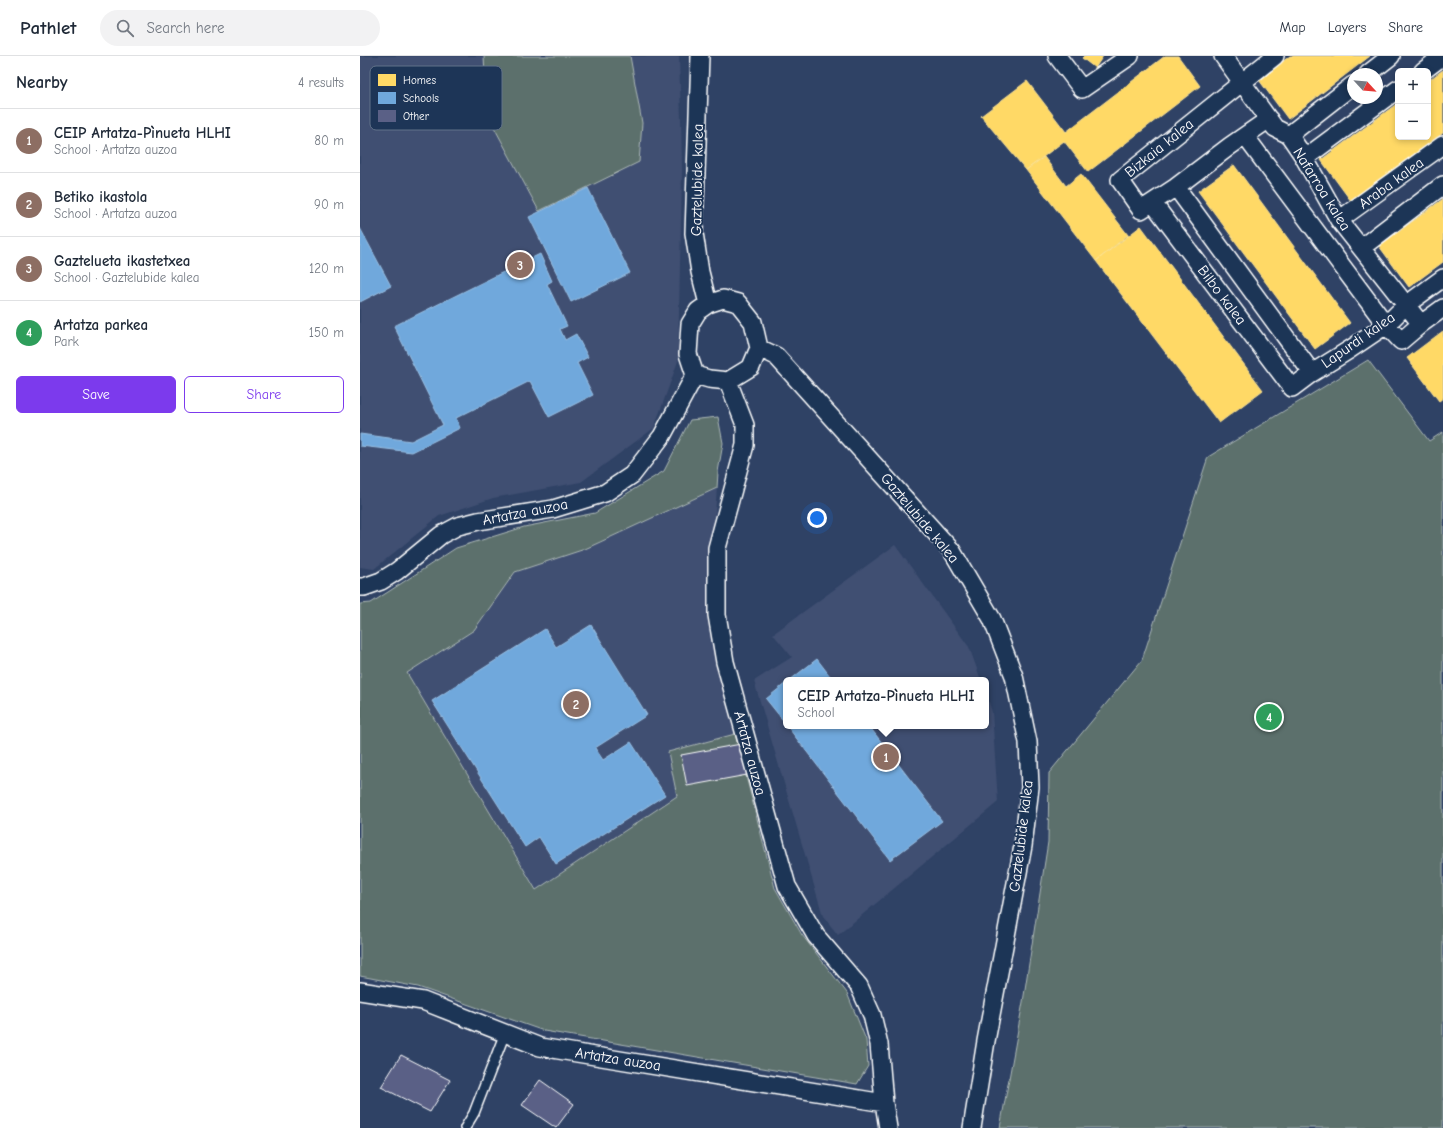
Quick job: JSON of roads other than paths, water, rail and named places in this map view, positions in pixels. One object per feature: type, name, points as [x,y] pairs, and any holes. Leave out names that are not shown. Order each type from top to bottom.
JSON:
[{"type":"street","name":"Gaztelubide kalea","points":[[700,56],[694,233],[700,272],[708,304]]},
{"type":"street","points":[[1057,56],[1082,89],[1130,56]]},
{"type":"street","name":"Nafarroa kalea","points":[[1223,56],[1275,128],[1289,135],[1305,158],[1339,220],[1421,324]]},
{"type":"street","name":"Bizkaia kalea","points":[[1269,119],[1176,187],[1141,210],[1120,180],[1275,56]]},
{"type":"street","points":[[1376,68],[1391,56]]},
{"type":"street","points":[[1427,68],[1443,56]]},
{"type":"street","points":[[1289,135],[1347,90]]},
{"type":"street","points":[[1305,158],[1395,91]]},
{"type":"street","name":"Nafarroa kalea","points":[[1246,136],[1386,325],[1401,341]]},
{"type":"street","name":"Araba kalea","points":[[1339,220],[1443,145]]},
{"type":"street","points":[[1361,248],[1443,185]]},
{"type":"street","name":"Bilbo kalea","points":[[1176,187],[1312,373]]},
{"type":"street","name":"Bilbo kalea","points":[[1153,202],[1292,388]]},
{"type":"street","name":"Lapurdi kalea","points":[[1292,388],[1312,373],[1386,325],[1406,305],[1443,278]]},
{"type":"street","points":[[723,299],[738,303],[753,322],[758,348],[751,367],[728,381],[709,379],[695,375],[688,354],[690,324],[698,311],[708,304],[723,299]]},
{"type":"street","name":"Lapurdi kalea","points":[[1401,341],[1443,308]]},
{"type":"street","name":"Gaztelubide kalea","points":[[758,348],[776,356],[952,551],[992,619],[1014,676],[1028,742],[1030,787],[1023,846],[986,1041],[972,1128]]},
{"type":"street","name":"Artatza auzoa","points":[[360,587],[364,587],[386,578],[397,571],[441,535],[458,526],[478,521],[553,509],[605,493],[632,475],[662,436],[695,375]]},
{"type":"street","name":"Artatza auzoa","points":[[728,381],[745,425],[745,444],[716,548],[717,615],[725,662],[786,886],[816,936],[859,986],[872,1015],[879,1044],[884,1103],[888,1128]]},
{"type":"street","name":"Artatza auzoa","points":[[360,991],[423,1001],[540,1047],[884,1103]]},
{"type":"lane","points":[[465,1128],[474,1113],[506,1033]]},
{"type":"place","name":"Gaztelueta ikastetxea","points":[[520,265]]},
{"type":"place","name":"Betiko ikastola","points":[[576,704]]},
{"type":"place","name":"Artatza parkea","points":[[1269,717]]},
{"type":"place","name":"CEIP Artatza-Pìnueta HLHI","points":[[886,757]]}]
